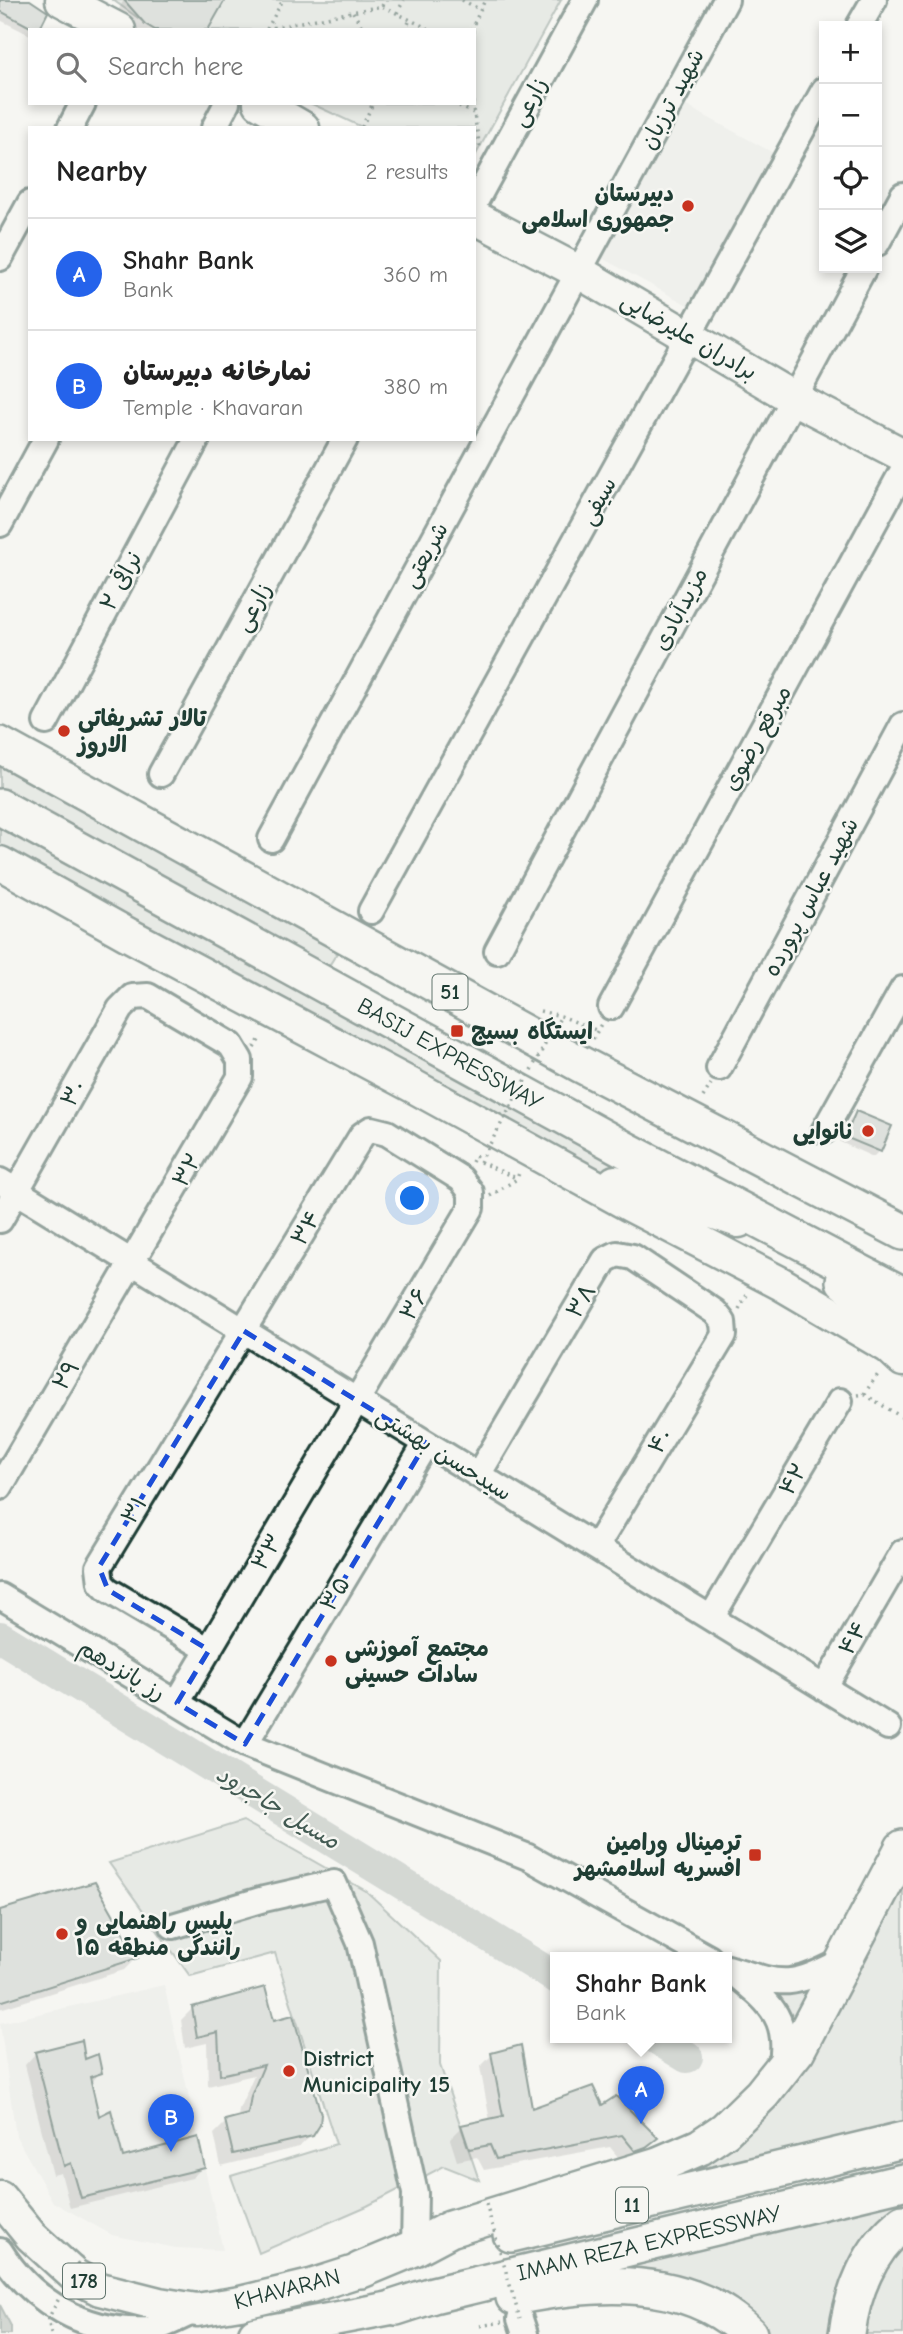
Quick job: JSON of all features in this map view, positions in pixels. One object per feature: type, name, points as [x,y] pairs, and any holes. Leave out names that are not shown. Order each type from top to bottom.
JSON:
[{"type":"highway","name":"51","points":[[0,745],[580,1064],[903,1232]]},
{"type":"highway","name":"BASIJ EXPRESSWAY","points":[[0,807],[626,1150],[903,1295]]},
{"type":"highway","points":[[793,1238],[903,1329]]},
{"type":"highway","points":[[361,2270],[414,2248],[450,2229],[658,2165],[700,2147],[725,2130],[744,2113],[797,2050],[903,1849]]},
{"type":"highway","name":"IMAM REZA EXPRESSWAY","points":[[361,2270],[903,2140]]},
{"type":"highway","name":"IMAM REZA EXPRESSWAY","points":[[396,2307],[446,2292],[903,2182]]},
{"type":"highway","points":[[847,2334],[857,2289],[870,2262],[884,2242],[903,2223]]},
{"type":"highway","points":[[396,2307],[460,2308],[577,2287],[639,2286],[672,2291],[698,2299],[719,2309],[750,2334]]},
{"type":"main road","points":[[62,0],[115,28]]},
{"type":"main road","points":[[263,105],[300,126]]},
{"type":"main road","name":"برادران علیرضایی","points":[[476,218],[579,272],[793,398],[903,455]]},
{"type":"main road","points":[[0,863],[127,934],[780,1283],[889,1347],[891,1366]]},
{"type":"main road","points":[[575,1175],[631,1185],[793,1238]]},
{"type":"main road","points":[[0,2175],[31,2236]]},
{"type":"main road","name":"KHAVARAN","points":[[0,2198],[31,2236],[75,2276],[100,2289],[159,2304],[197,2309],[240,2303],[361,2270]]},
{"type":"main road","name":"KHAVARAN","points":[[255,2334],[396,2307]]},
{"type":"street","name":"زارعی","points":[[476,200],[584,0]]},
{"type":"street","name":"شهید ترزبان","points":[[579,272],[726,0]]},
{"type":"street","points":[[862,21],[874,0]]},
{"type":"street","name":"سیفی","points":[[371,911],[819,99]]},
{"type":"street","points":[[71,126],[82,105]]},
{"type":"street","points":[[215,126],[226,105]]},
{"type":"street","points":[[882,234],[903,195]]},
{"type":"street","points":[[0,258],[28,206]]},
{"type":"street","name":"شریعتی","points":[[271,839],[579,272]]},
{"type":"street","name":"مزیدآبادی","points":[[497,951],[861,273]]},
{"type":"street","points":[[0,524],[45,441]]},
{"type":"street","name":"نراقی ۲","points":[[46,722],[196,441]]},
{"type":"street","name":"زارعی","points":[[161,774],[344,441]]},
{"type":"street","name":"مبرقع رضوی","points":[[611,1007],[903,470]]},
{"type":"street","name":"شهید عباس پرورده","points":[[719,1068],[903,725]]},
{"type":"street","points":[[824,1131],[903,989]]},
{"type":"street","name":"۳۲","points":[[132,998],[148,996],[231,1045],[240,1060],[240,1077],[133,1262]]},
{"type":"street","name":"۳۰","points":[[0,1220],[9,1186],[120,1009],[132,998]]},
{"type":"street","name":"۳۴","points":[[244,1331],[362,1135],[371,1129],[387,1133],[461,1179],[471,1192],[471,1208]]},
{"type":"street","name":"سیدحسن بهشتی","points":[[9,1186],[888,1727]]},
{"type":"street","points":[[830,1194],[855,1190],[903,1218]]},
{"type":"street","name":"۳۶","points":[[358,1401],[471,1208]]},
{"type":"street","name":"۳۸","points":[[478,1475],[605,1260],[617,1254],[633,1257],[715,1312],[723,1322],[724,1335]]},
{"type":"street","name":"۲۹","points":[[0,1487],[133,1262]]},
{"type":"street","name":"۳۱","points":[[209,1650],[108,1590],[101,1583],[99,1567],[244,1331]]},
{"type":"street","name":"۴۰","points":[[596,1547],[724,1335]]},
{"type":"street","name":"۳۳","points":[[177,1703],[358,1401]]},
{"type":"street","name":"۴۲","points":[[711,1618],[840,1401]]},
{"type":"street","name":"۳۵","points":[[245,1744],[426,1443]]},
{"type":"street","name":"۴۴","points":[[824,1688],[903,1552]]},
{"type":"street","name":"رز پانزدهم","points":[[0,1596],[245,1744],[528,1857],[699,1952]]},
{"type":"street","points":[[173,1926],[264,1899],[334,1883],[360,1943],[415,2193],[414,2248]]},
{"type":"street","points":[[732,1967],[784,1983],[803,1980],[845,1959]]},
{"type":"street","points":[[732,1973],[775,2012],[785,2047],[780,2072]]},
{"type":"street","points":[[0,2251],[9,2266],[41,2301],[75,2321],[102,2329],[121,2332],[149,2330],[197,2309]]},
{"type":"path","points":[[267,28],[283,0]]},
{"type":"path","points":[[382,6],[386,0]]},
{"type":"path","points":[[397,13],[404,0]]},
{"type":"path","points":[[462,0],[481,10]]},
{"type":"path","points":[[472,28],[485,0]]},
{"type":"path","points":[[276,28],[382,6],[426,28]]},
{"type":"path","points":[[353,12],[363,28]]},
{"type":"path","points":[[406,28],[410,20]]},
{"type":"path","points":[[362,126],[372,105]]},
{"type":"path","points":[[457,105],[474,114]]},
{"type":"path","points":[[472,105],[480,148]]},
{"type":"path","points":[[537,1010],[561,1016],[598,1031]]},
{"type":"path","points":[[517,1179],[480,1162],[561,1016]]},
{"type":"path","points":[[471,1208],[517,1179],[527,1147]]},
{"type":"path","points":[[864,1394],[891,1366]]},
{"type":"path","points":[[840,1401],[851,1395],[864,1394],[903,1418]]},
{"type":"path","points":[[485,2204],[523,2326]]},
{"type":"path","points":[[51,2334],[48,2319],[82,2255]]},
{"type":"highlighted area","points":[[244,1331],[426,1443],[245,1744],[177,1703],[209,1650],[108,1590],[99,1567]]},
{"type":"shaded area","points":[[113,0],[561,0],[476,154],[476,126],[360,126],[314,105],[476,105],[476,28],[152,28]]},
{"type":"shaded area","name":"دبیرستان جمهوری اسلامی","points":[[683,104],[777,155],[693,308],[600,257]]},
{"type":"shaded area","points":[[0,758],[342,945],[327,969],[0,793]]},
{"type":"shaded area","points":[[0,822],[688,1200],[573,1165],[0,853]]},
{"type":"shaded area","points":[[243,1821],[366,1891],[441,1961],[440,2065],[479,2180],[444,2166],[367,2206],[259,2253],[231,2176],[336,2144],[275,1953],[190,1976],[109,1863]]},
{"type":"shaded area","points":[[903,1867],[903,2125],[672,2181],[599,2193],[729,2138]]},
{"type":"shaded area","points":[[817,1981],[790,2030],[770,1989]]},
{"type":"shaded area","points":[[164,1985],[223,2250],[176,2248],[112,2235],[53,2202],[16,2136],[0,2023]]},
{"type":"shaded area","points":[[903,2197],[903,2213],[840,2334],[763,2334],[755,2323],[541,2281]]},
{"type":"shaded area","points":[[903,2234],[903,2334],[856,2334],[860,2305]]},
{"type":"shaded area","points":[[0,2305],[11,2326],[11,2334],[0,2334]]},
{"type":"building","points":[[0,0],[30,0],[48,12],[40,28],[32,28],[0,11]]},
{"type":"building","points":[[124,0],[225,0],[209,28],[152,28]]},
{"type":"building","name":"نانوایی","points":[[856,1111],[892,1126],[881,1152],[845,1137]]},
{"type":"building","name":"پلیس راهنمایی و رانندگی منطقه ۱۵","points":[[95,1882],[138,1958],[0,2002],[0,1910]]},
{"type":"building","name":"District Municipality 15","points":[[265,1987],[274,2020],[293,2015],[321,2114],[320,2125],[313,2136],[233,2154],[225,2120],[248,2114],[251,2096],[264,2065],[220,2075],[218,2032],[197,2037],[192,2007]]},
{"type":"building","points":[[82,2040],[85,2059],[98,2054],[102,2073],[90,2077],[99,2116],[111,2110],[123,2157],[198,2137],[205,2168],[81,2198],[71,2163],[64,2166],[35,2052]]},
{"type":"building","points":[[521,2045],[532,2108],[593,2086],[602,2105],[616,2096],[658,2138],[635,2151],[622,2135],[496,2159],[490,2145],[469,2149],[461,2125],[503,2116],[491,2053]]},
{"type":"waterway","name":"مسیل جاجرود","points":[[0,1637],[550,1974]]},
{"type":"waterway","name":"مسیل جاجرود","points":[[664,2043],[687,2057]]},
{"type":"place","name":"دبیرستان جمهوری اسلامی","points":[[688,206]]},
{"type":"place","name":"تالار تشریفاتی الاروز","points":[[64,731]]},
{"type":"place","name":"ایستگاه بسیج","points":[[457,1031]]},
{"type":"place","name":"نانوایی","points":[[868,1131]]},
{"type":"place","name":"مجتمع آموزشی سادات حسینی","points":[[331,1661]]},
{"type":"place","name":"ترمینال ورامین افسریه اسلامشهر","points":[[755,1855]]},
{"type":"place","name":"پلیس راهنمایی و رانندگی منطقه ۱۵","points":[[62,1934]]},
{"type":"place","name":"District Municipality 15","points":[[289,2071]]},
{"type":"place","name":"Shahr Bank","points":[[641,2124]]},
{"type":"place","name":"نمارخانه دبیرستان","points":[[171,2152]]}]
